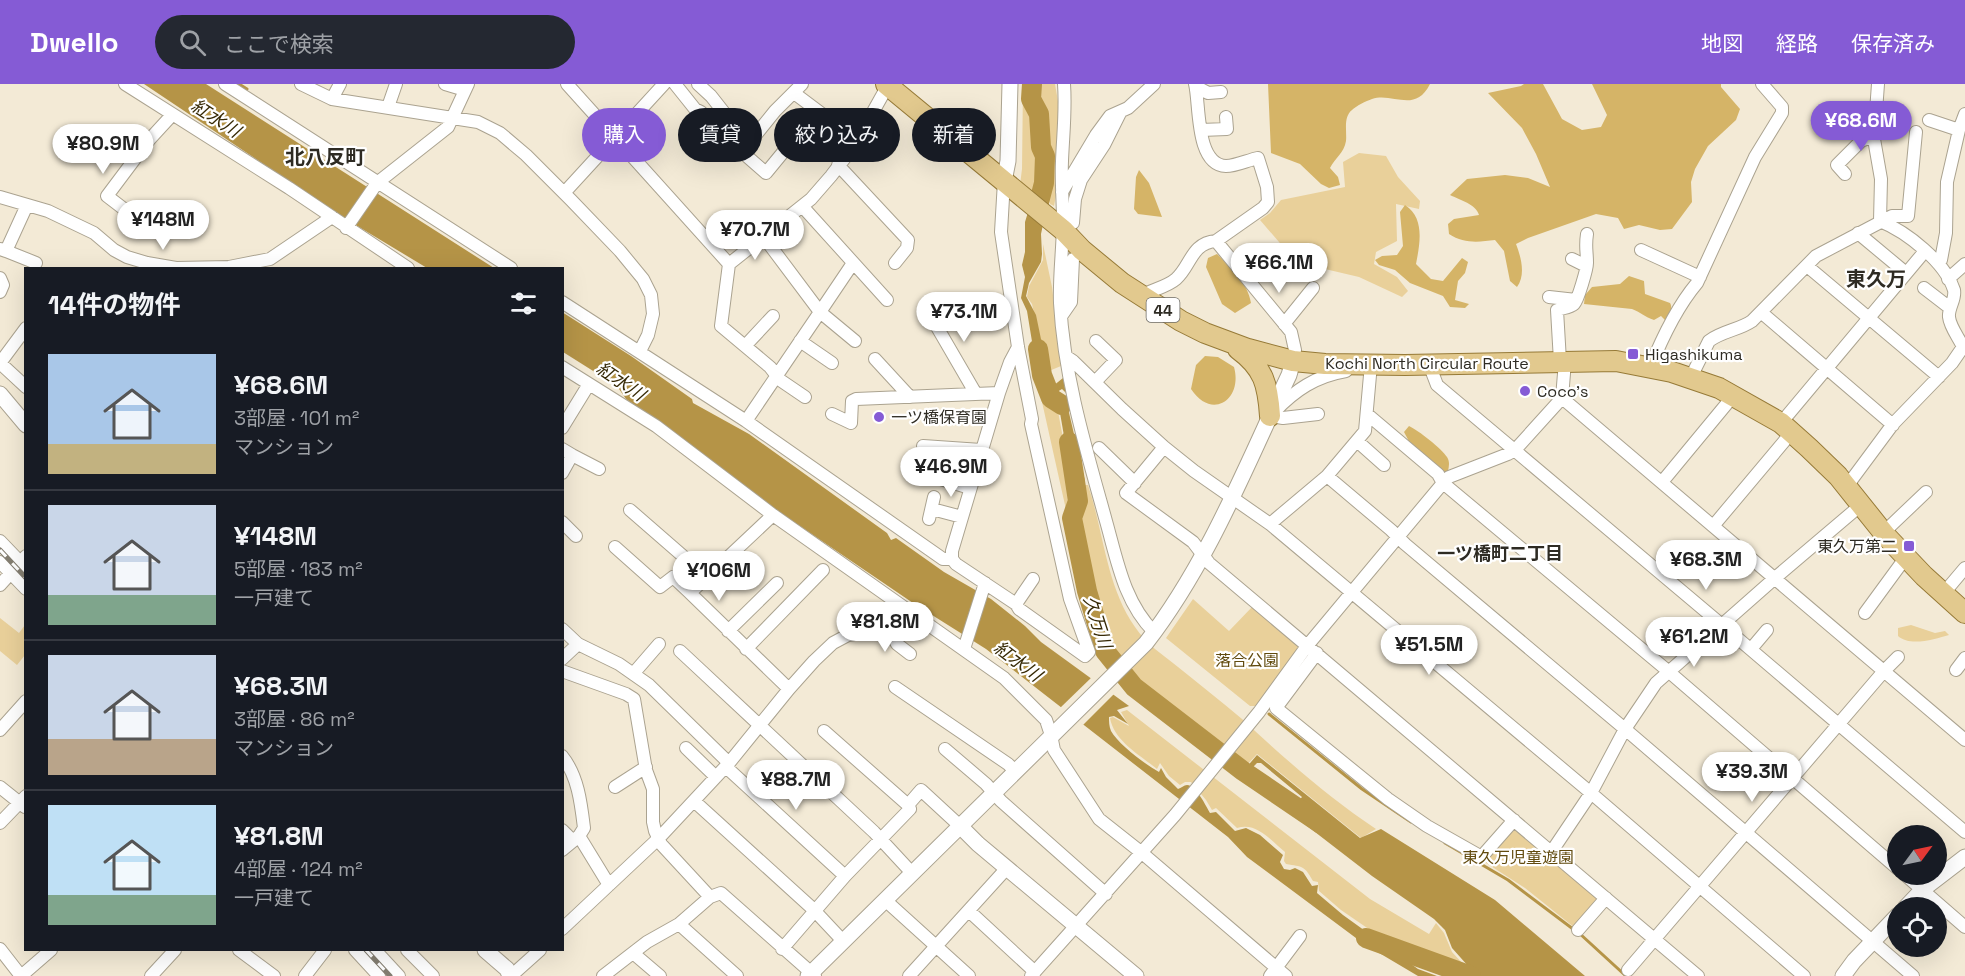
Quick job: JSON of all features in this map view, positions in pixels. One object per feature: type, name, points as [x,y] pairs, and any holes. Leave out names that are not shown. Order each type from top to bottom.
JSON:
[{"type":"main road","name":"Kochi North Circular Route","points":[[887,85],[1007,184],[1063,225],[1090,256],[1141,296],[1181,321],[1226,341],[1293,361],[1325,364],[1616,361],[1691,378],[1734,395],[1786,427],[1827,464],[1883,533],[1965,613]]},
{"type":"main road","points":[[1226,341],[1253,362],[1263,375],[1267,385],[1270,416]]},
{"type":"street","points":[[124,84],[348,225],[407,267]]},
{"type":"street","points":[[225,84],[376,185],[509,267]]},
{"type":"street","points":[[301,84],[332,99],[388,107],[451,122],[478,122],[500,134],[526,155],[564,193],[620,251],[643,279],[651,295],[653,314],[648,335],[640,351]]},
{"type":"street","points":[[332,99],[340,84]]},
{"type":"street","points":[[388,107],[396,84]]},
{"type":"street","points":[[348,225],[376,185],[451,122],[466,87],[445,84]]},
{"type":"street","points":[[567,84],[589,108]]},
{"type":"street","points":[[642,108],[664,84]]},
{"type":"street","points":[[675,84],[688,101],[730,142],[733,124],[711,96],[698,84]]},
{"type":"street","points":[[1010,84],[1007,184],[1001,232],[1036,446],[1065,580],[1089,652],[1085,656],[1019,609],[1016,604],[984,586],[952,559],[952,551],[981,450],[999,393],[1018,347]]},
{"type":"street","points":[[1064,84],[1062,315],[1067,370],[1083,440],[1122,580],[1136,609],[1153,633]]},
{"type":"street","points":[[1062,192],[1110,116],[1128,108],[1154,84]]},
{"type":"street","points":[[1650,368],[1672,321],[1700,277],[1755,157],[1782,113],[1782,107],[1762,84]]},
{"type":"street","points":[[1878,84],[1874,136],[1881,179],[1880,221]]},
{"type":"street","points":[[805,396],[776,375],[770,367],[721,326],[729,264],[802,206],[831,176],[854,146],[887,85]]},
{"type":"street","points":[[1196,85],[1208,93],[1221,92]]},
{"type":"street","points":[[1141,296],[1175,280],[1192,254],[1206,244],[1216,241],[1263,208],[1268,202],[1268,187],[1258,158],[1226,166],[1216,162],[1206,150],[1196,102],[1196,85]]},
{"type":"street","points":[[778,108],[798,88],[815,108]]},
{"type":"street","points":[[774,112],[742,152],[766,173],[775,162]]},
{"type":"street","points":[[1063,225],[1081,180],[1104,145],[1120,113]]},
{"type":"street","points":[[1938,262],[1941,260],[1946,232],[1947,182],[1965,114]]},
{"type":"street","points":[[150,229],[107,196],[149,140],[172,115]]},
{"type":"street","points":[[1201,130],[1227,129],[1226,117]]},
{"type":"street","points":[[1929,120],[1962,128]]},
{"type":"street","points":[[1691,378],[1709,341],[1718,335],[1746,325],[1762,313],[1816,256],[1880,221],[1892,216],[1908,216],[1916,132]]},
{"type":"street","points":[[1845,174],[1837,165],[1861,141],[1874,136]]},
{"type":"street","points":[[564,193],[593,162]]},
{"type":"street","points":[[638,162],[729,264]]},
{"type":"street","points":[[838,165],[908,240],[905,252],[895,263]]},
{"type":"street","points":[[0,197],[48,211],[94,233],[129,264],[164,267]]},
{"type":"street","points":[[27,205],[3,250],[36,263]]},
{"type":"street","points":[[802,206],[888,300]]},
{"type":"street","points":[[229,267],[270,259],[332,217]]},
{"type":"street","points":[[1847,486],[1893,425],[1952,363],[1963,347],[1963,341],[1949,318],[1954,289],[1938,262],[1891,225],[1880,221]]},
{"type":"street","points":[[1858,233],[1906,273]]},
{"type":"street","points":[[1514,819],[1480,856],[1427,826],[1388,799],[1276,708],[1312,649],[1352,592],[1443,483],[1449,477],[1515,450],[1562,398],[1562,361],[1557,309],[1571,306],[1576,300],[1586,266],[1587,234]]},
{"type":"street","points":[[763,236],[820,312],[855,341]]},
{"type":"street","points":[[811,975],[1153,633],[1174,604],[1202,554],[1289,375],[1294,350],[1291,332],[1216,241]]},
{"type":"street","points":[[1641,250],[1700,277]]},
{"type":"street","points":[[1714,525],[1826,368],[1925,251]]},
{"type":"street","points":[[1241,272],[1260,256]]},
{"type":"street","points":[[1062,315],[1071,302],[1073,259]]},
{"type":"street","points":[[1572,259],[1586,266]]},
{"type":"street","points":[[746,421],[853,262]]},
{"type":"street","points":[[1948,279],[1965,264]]},
{"type":"street","points":[[1807,266],[1939,377]]},
{"type":"street","points":[[0,278],[3,285],[0,292]]},
{"type":"street","points":[[1284,324],[1313,288]]},
{"type":"street","points":[[1924,288],[1950,308]]},
{"type":"street","points":[[1549,297],[1576,300]]},
{"type":"street","points":[[564,303],[746,421],[944,559],[952,559]]},
{"type":"street","points":[[926,312],[933,320],[976,394]]},
{"type":"street","points":[[1762,313],[1893,425]]},
{"type":"street","points":[[745,346],[773,316]]},
{"type":"street","points":[[24,331],[0,363],[24,383]]},
{"type":"street","points":[[800,341],[832,363]]},
{"type":"street","points":[[1095,382],[1116,360],[1096,341]]},
{"type":"street","points":[[1067,357],[1073,360],[1164,447],[1270,524],[1591,793],[1804,976]]},
{"type":"street","points":[[875,359],[910,397]]},
{"type":"street","points":[[1270,416],[1291,395],[1315,379],[1371,364],[1365,431],[1327,476],[1270,524]]},
{"type":"street","points":[[1429,364],[1437,386],[1965,831]]},
{"type":"street","points":[[564,368],[656,426],[773,515],[899,603],[918,619],[965,643],[1046,720],[1054,750],[1099,819],[1142,853],[1277,973],[1300,936]]},
{"type":"street","points":[[564,425],[589,384]]},
{"type":"street","points":[[832,414],[851,423],[852,401],[856,399],[999,393]]},
{"type":"street","points":[[0,394],[24,423]]},
{"type":"street","points":[[1662,482],[1734,395]]},
{"type":"street","points":[[1562,398],[1965,740]]},
{"type":"street","points":[[1270,416],[1283,418],[1318,414]]},
{"type":"street","points":[[1367,414],[1438,474],[1443,483],[1668,671],[1887,860]]},
{"type":"street","points":[[1357,441],[1384,465]]},
{"type":"street","points":[[923,446],[981,450]]},
{"type":"street","points":[[1164,447],[1126,493],[1193,542],[1209,563],[1698,976]]},
{"type":"street","points":[[1099,448],[1135,483]]},
{"type":"street","points":[[567,452],[599,469]]},
{"type":"street","points":[[921,473],[970,488]]},
{"type":"street","points":[[1327,476],[1913,976]]},
{"type":"street","points":[[1883,533],[1926,492]]},
{"type":"street","points":[[1552,851],[1591,793],[1625,729],[1656,683],[1861,505]]},
{"type":"street","points":[[932,508],[962,517]]},
{"type":"street","points":[[630,510],[707,577]]},
{"type":"street","points":[[690,593],[773,515]]},
{"type":"street","points":[[564,524],[576,536]]},
{"type":"street","points":[[0,541],[24,562],[0,585]]},
{"type":"street","points":[[615,547],[660,587],[674,577],[789,689]]},
{"type":"street","points":[[1865,612],[1906,557]]},
{"type":"street","points":[[0,562],[24,587]]},
{"type":"street","points":[[1944,594],[1965,568]]},
{"type":"street","points":[[746,649],[823,570]]},
{"type":"street","points":[[1016,604],[1033,579]]},
{"type":"street","points":[[728,632],[777,583]]},
{"type":"street","points":[[965,643],[984,586]]},
{"type":"street","points":[[564,927],[659,838],[728,765],[816,659],[838,640],[848,635],[889,629],[918,619]]},
{"type":"street","points":[[889,629],[897,644],[909,654]]},
{"type":"street","points":[[1751,649],[1767,630]]},
{"type":"street","points":[[564,631],[578,644],[619,664],[649,685],[728,765],[845,876]]},
{"type":"street","points":[[564,657],[578,644]]},
{"type":"street","points":[[633,674],[659,644]]},
{"type":"street","points":[[969,911],[1033,974],[1142,853],[1252,718],[1312,649]]},
{"type":"street","points":[[680,651],[874,832],[912,873]]},
{"type":"street","points":[[1628,970],[1884,671],[1899,657]]},
{"type":"street","points":[[1956,670],[1965,658]]},
{"type":"street","points":[[564,672],[634,699],[646,767],[653,789],[653,822],[661,844],[710,897]]},
{"type":"street","points":[[895,687],[1015,771]]},
{"type":"street","points":[[0,730],[24,703]]},
{"type":"street","points":[[782,949],[845,876],[910,810],[908,805],[824,731]]},
{"type":"street","points":[[687,748],[716,777]]},
{"type":"street","points":[[945,749],[1106,894]]},
{"type":"street","points":[[564,760],[575,779],[584,828],[564,848]]},
{"type":"street","points":[[615,787],[646,767]]},
{"type":"street","points":[[0,787],[24,801],[0,823]]},
{"type":"street","points":[[908,805],[921,790],[1007,868],[1136,976]]},
{"type":"street","points":[[694,801],[814,911],[843,941]]},
{"type":"street","points":[[564,831],[576,838],[609,885]]},
{"type":"street","points":[[1915,897],[1965,857]]},
{"type":"street","points":[[909,976],[1007,868]]},
{"type":"street","points":[[1916,885],[1965,927]]},
{"type":"street","points":[[603,976],[633,953],[679,924],[710,897],[721,893],[811,975]]},
{"type":"street","points":[[1578,930],[1606,898]]},
{"type":"street","points":[[885,900],[969,976]]},
{"type":"street","points":[[679,924],[737,976]]},
{"type":"street","points":[[1843,976],[1887,926]]},
{"type":"street","points":[[0,949],[21,976],[50,951]]},
{"type":"street","points":[[151,976],[174,951]]},
{"type":"street","points":[[245,951],[274,976]]},
{"type":"street","points":[[305,976],[324,951]]},
{"type":"street","points":[[356,951],[379,976]]},
{"type":"street","points":[[376,951],[399,976]]},
{"type":"street","points":[[408,951],[433,976]]},
{"type":"street","points":[[486,951],[507,969],[511,976],[539,951]]},
{"type":"street","points":[[633,953],[660,976]]},
{"type":"street","points":[[794,976],[798,971],[811,975]]},
{"type":"green space","points":[[1023,84],[1025,84],[1026,102],[1037,117],[1038,158],[1043,161],[1039,191],[1031,194],[1020,185]]},
{"type":"green space","points":[[1037,84],[1055,84],[1060,113],[1057,190],[1054,206],[1050,204],[1047,194],[1048,155],[1044,147],[1043,113],[1035,98]]},
{"type":"green space","points":[[1359,153],[1386,156],[1398,177],[1420,201],[1419,209],[1396,204],[1397,241],[1376,252],[1374,264],[1397,277],[1408,291],[1402,297],[1359,277],[1325,269],[1305,257],[1300,258],[1285,249],[1260,220],[1270,213],[1281,200],[1345,187],[1343,162]]},
{"type":"green space","points":[[1043,244],[1052,287],[1061,361],[1061,366],[1049,371],[1046,367],[1032,304],[1027,297],[1029,286],[1043,260]]},
{"type":"green space","points":[[1042,391],[1045,403],[1057,406],[1068,465],[1074,478],[1069,523],[1040,393]]},
{"type":"green space","points":[[1075,472],[1079,474],[1085,485],[1088,485],[1118,594],[1125,611],[1144,639],[1234,712],[1307,777],[1376,829],[1361,838],[1257,754],[1244,768],[1149,691],[1142,690],[1106,645],[1077,525],[1079,507]]},
{"type":"green space","name":"落合公園","points":[[1193,599],[1229,631],[1253,606],[1297,644],[1298,649],[1256,706],[1250,706],[1166,638]]},
{"type":"green space","points":[[0,618],[19,633],[24,626],[24,656],[17,665],[0,651]]},
{"type":"green space","points":[[1911,625],[1935,633],[1945,631],[1949,635],[1916,642],[1898,636],[1898,628]]},
{"type":"green space","points":[[1127,710],[1370,899],[1429,934],[1436,923],[1444,933],[1452,952],[1474,976],[1444,976],[1421,965],[1341,910],[1319,891],[1318,882],[1313,881],[1305,869],[1286,864],[1285,852],[1263,833],[1251,828],[1237,828],[1216,808],[1212,810],[1191,782],[1180,785],[1169,776],[1160,763],[1157,769],[1136,753],[1122,741],[1112,726],[1110,718],[1113,717],[1129,726],[1121,712]]},
{"type":"green space","name":"東久万児童遊園","points":[[1511,828],[1516,828],[1597,897],[1597,902],[1575,928],[1525,888],[1483,861]]},
{"type":"shaded area","points":[[1268,84],[1430,84],[1418,98],[1411,100],[1372,99],[1349,113],[1346,120],[1345,145],[1330,168],[1338,177],[1340,185],[1329,188],[1321,184],[1300,164],[1271,153]]},
{"type":"shaded area","points":[[1524,84],[1543,84],[1562,119],[1582,130],[1601,127],[1607,115],[1592,84],[1721,84],[1721,87],[1740,109],[1736,120],[1708,146],[1695,169],[1691,182],[1692,202],[1672,229],[1660,230],[1639,225],[1624,229],[1618,218],[1596,214],[1528,238],[1516,244],[1522,272],[1517,287],[1510,281],[1504,251],[1495,240],[1477,242],[1460,239],[1449,234],[1448,224],[1454,219],[1479,215],[1471,205],[1450,195],[1467,179],[1505,175],[1528,178],[1550,187],[1522,128],[1488,93]]},
{"type":"shaded area","points":[[1139,170],[1149,183],[1162,217],[1138,214],[1134,209],[1136,177]]},
{"type":"shaded area","points":[[1405,205],[1416,217],[1420,232],[1416,264],[1431,279],[1443,281],[1462,258],[1468,262],[1465,273],[1458,281],[1455,300],[1469,304],[1465,308],[1450,307],[1443,296],[1410,283],[1395,270],[1379,265],[1375,260],[1382,256],[1397,255],[1403,246],[1400,212]]},
{"type":"shaded area","points":[[1217,254],[1238,276],[1249,296],[1251,303],[1235,313],[1222,304],[1206,267],[1208,258]]},
{"type":"shaded area","points":[[1629,276],[1644,281],[1645,294],[1670,303],[1671,312],[1666,321],[1661,316],[1654,320],[1632,309],[1584,304],[1585,295],[1592,287],[1620,284]]},
{"type":"shaded area","points":[[1205,356],[1218,357],[1234,367],[1236,378],[1234,388],[1224,402],[1216,405],[1199,399],[1191,389],[1196,365]]},
{"type":"shaded area","points":[[1409,426],[1430,440],[1447,457],[1448,471],[1443,473],[1412,447],[1404,432]]},
{"type":"water","points":[[144,84],[206,84],[492,267],[425,267],[344,218]]},
{"type":"water","points":[[1046,181],[1048,201],[1041,234],[1041,262],[1029,283],[1026,296],[1036,315],[1048,373],[1038,378],[1027,311],[1021,298],[1025,277],[1022,265],[1025,252],[1025,222],[1033,196],[1040,192]]},
{"type":"water","points":[[564,313],[631,356],[692,399],[693,403],[749,434],[887,533],[891,540],[896,538],[944,572],[991,599],[1041,642],[1129,706],[1117,710],[1128,724],[1114,716],[1109,717],[1109,722],[1111,731],[1133,754],[1159,772],[1161,768],[1178,789],[1185,785],[1194,788],[1210,813],[1216,812],[1235,831],[1246,828],[1260,835],[1283,855],[1280,862],[1284,869],[1295,868],[1303,872],[1312,886],[1318,885],[1317,893],[1343,915],[1418,969],[1437,976],[1418,976],[1364,944],[1247,857],[1228,837],[986,649],[913,603],[766,503],[626,399],[617,386],[564,353]]},
{"type":"water","points":[[1063,378],[1066,393],[1062,389],[1057,392],[1062,400],[1066,400],[1085,481],[1069,465],[1059,407],[1053,403],[1047,405],[1041,389],[1053,386]]},
{"type":"water","points":[[1257,755],[1360,838],[1381,829],[1495,900],[1585,976],[1477,976],[1452,948],[1445,930],[1434,919],[1372,876],[1302,822],[1310,822],[1300,812],[1297,803],[1302,797],[1261,763],[1257,763],[1250,770],[1245,769]]},
{"type":"pier","points":[[1092,677],[1116,692],[1083,725],[1060,708]]},
{"type":"waterway","points":[[239,84],[247,89]]},
{"type":"waterway","name":"久万川","points":[[1032,84],[1031,99],[1039,114],[1041,147],[1045,156],[1044,183],[1038,206]]},
{"type":"waterway","name":"久万川","points":[[1038,349],[1042,375],[1051,398],[1062,405]]},
{"type":"waterway","name":"久万川","points":[[1069,442],[1078,501],[1072,518],[1087,591],[1105,651],[1134,687],[1243,771],[1321,824]]},
{"type":"waterway","points":[[1269,714],[1362,789],[1411,822]]},
{"type":"waterway","points":[[1445,843],[1508,880],[1573,929]]},
{"type":"waterway","points":[[1579,933],[1626,976]]},
{"type":"waterway","name":"紅水川","points":[[1366,938],[1471,976]]},
{"type":"railway","points":[[0,550],[24,576]]},
{"type":"railway","points":[[367,951],[390,976]]},
{"type":"place","name":"Higashikuma","points":[[1633,354]]},
{"type":"place","name":"Coco's","points":[[1525,391]]},
{"type":"place","name":"一ツ橋保育園","points":[[879,417]]},
{"type":"place","name":"東久万第二","points":[[1909,546]]},
{"type":"district","name":"北八反町","points":[[325,157]]},
{"type":"district","name":"東久万","points":[[1876,279]]},
{"type":"district","name":"一ツ橋町二丁目","points":[[1500,553]]}]
